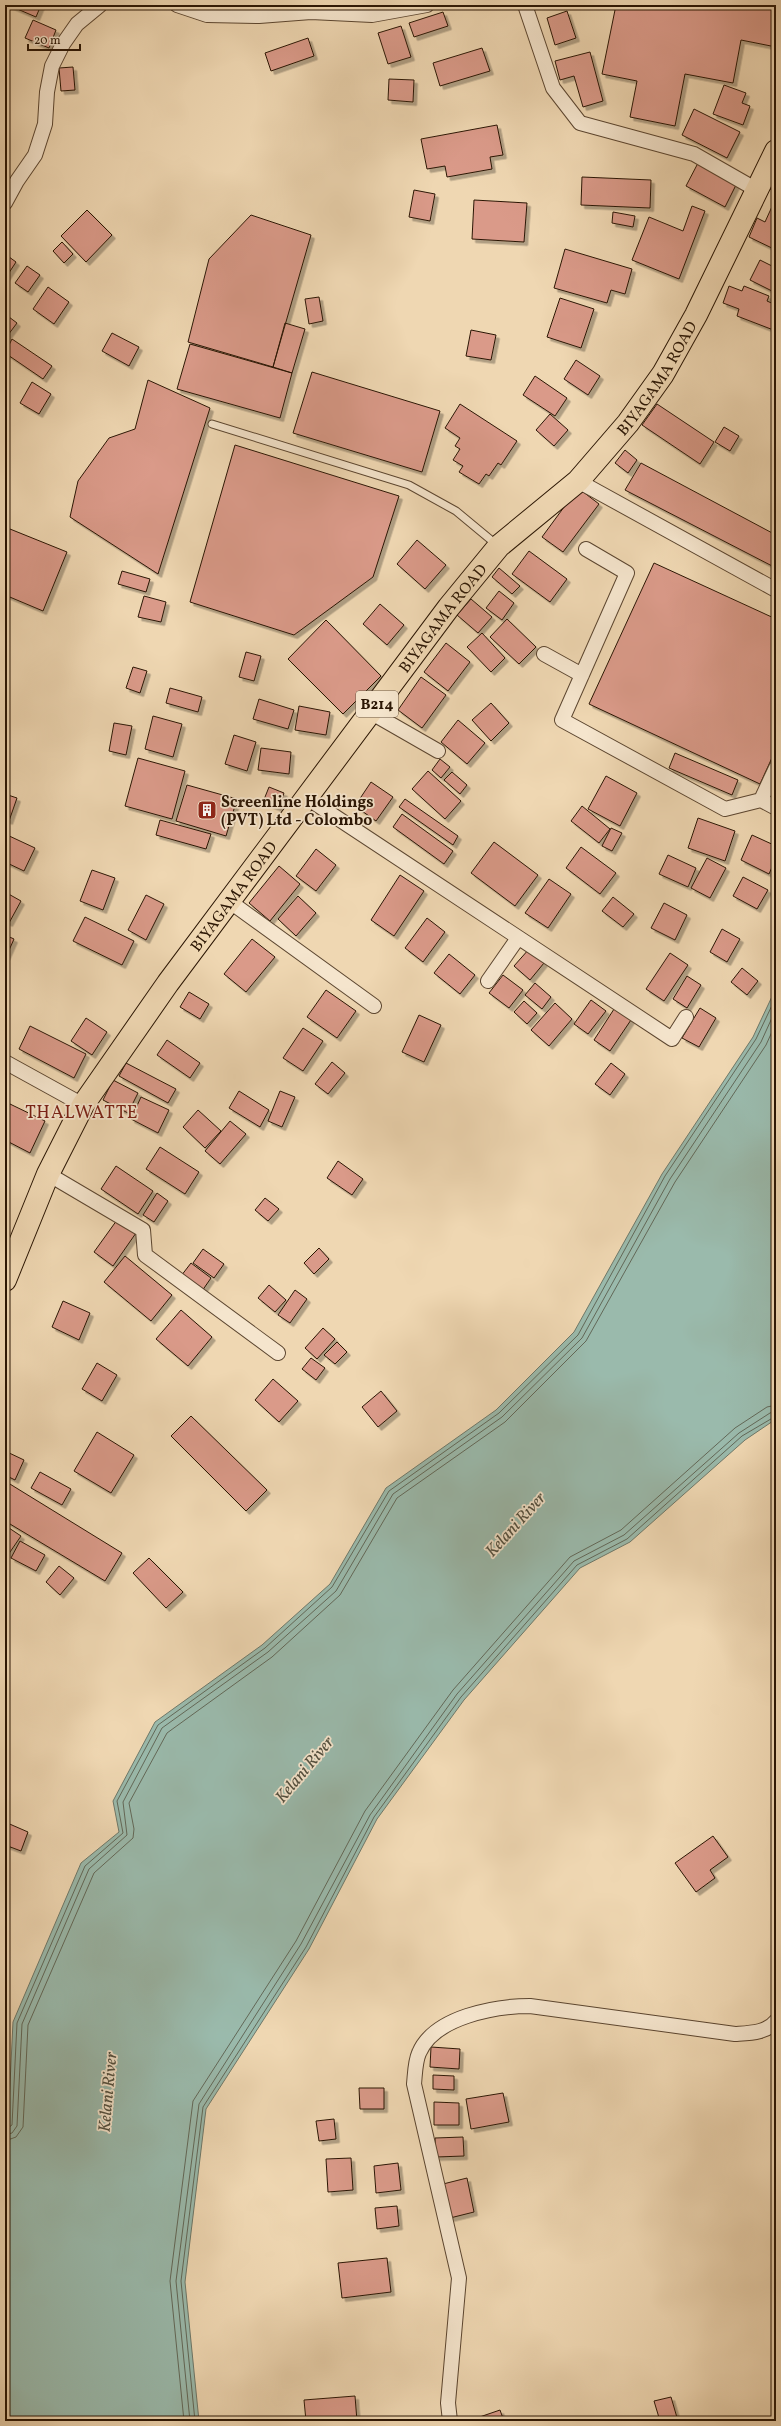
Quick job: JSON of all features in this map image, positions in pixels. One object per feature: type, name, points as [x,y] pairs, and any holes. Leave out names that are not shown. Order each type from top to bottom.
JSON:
[{"type":"main road","name":"BIYAGAMA ROAD","points":[[5,1280],[48,1174],[83,1105],[168,983],[449,607],[499,546],[578,481],[628,423],[664,374],[696,315],[776,151]]},
{"type":"street","points":[[5,203],[17,181],[35,155],[45,124],[47,92],[52,66],[77,24],[100,5]]},
{"type":"street","points":[[177,5],[193,11],[214,15],[259,16],[312,12],[372,15],[398,8],[428,5]]},
{"type":"street","points":[[525,5],[553,88],[580,123],[694,154],[757,190]]},
{"type":"street","points":[[578,481],[776,590]]},
{"type":"street","points":[[586,549],[628,573],[562,720],[725,809],[761,800],[776,808]]},
{"type":"street","points":[[544,654],[582,675]]},
{"type":"street","points":[[370,712],[438,751]]},
{"type":"street","points":[[761,800],[776,768]]},
{"type":"street","points":[[307,798],[672,1039],[686,1017]]},
{"type":"street","points":[[229,901],[374,1006]]},
{"type":"street","points":[[488,981],[518,938]]},
{"type":"street","points":[[5,1062],[83,1105]]},
{"type":"street","points":[[48,1174],[143,1230],[145,1255],[278,1353]]},
{"type":"street","points":[[450,2421],[448,2403],[459,2278],[414,2084],[419,2053],[437,2030],[470,2016],[503,2006],[530,2006],[735,2034],[755,2033],[773,2026],[776,2021]]},
{"type":"lane","points":[[212,424],[409,485],[456,511],[499,546]]},
{"type":"water","name":"Kelani River","points":[[776,988],[776,1419],[745,1440],[630,1542],[580,1568],[464,1700],[377,1819],[309,1949],[206,2109],[185,2282],[199,2421],[5,2421],[5,2127],[8,2125],[13,2022],[81,1863],[119,1832],[113,1801],[155,1722],[262,1645],[330,1584],[386,1488],[496,1410],[574,1332],[662,1174],[753,1037]]},
{"type":"building","points":[[8,5],[41,5],[36,17]]},
{"type":"building","points":[[616,5],[776,5],[776,47],[741,40],[733,83],[685,74],[675,126],[630,117],[637,81],[602,74]]},
{"type":"building","points":[[567,11],[576,38],[555,45],[547,18]]},
{"type":"building","points":[[443,12],[448,26],[414,37],[409,23]]},
{"type":"building","points":[[33,20],[56,30],[49,48],[25,38]]},
{"type":"building","points":[[401,26],[411,57],[388,64],[378,33]]},
{"type":"building","points":[[308,38],[314,56],[271,71],[265,53]]},
{"type":"building","points":[[482,48],[490,71],[440,86],[433,63]]},
{"type":"building","points":[[590,52],[603,101],[583,107],[574,76],[560,80],[555,61]]},
{"type":"building","points":[[73,67],[75,90],[61,91],[59,68]]},
{"type":"building","points":[[389,79],[414,80],[413,102],[388,100]]},
{"type":"building","points":[[724,85],[746,93],[742,103],[750,106],[743,125],[713,114]]},
{"type":"building","points":[[694,109],[740,132],[727,158],[682,135]]},
{"type":"building","points":[[497,125],[503,155],[490,157],[492,169],[447,177],[445,166],[427,169],[421,139]]},
{"type":"building","points":[[698,163],[737,183],[725,207],[686,186]]},
{"type":"building","points":[[776,172],[776,192],[768,188]]},
{"type":"building","points":[[582,177],[651,180],[650,208],[581,205]]},
{"type":"building","points":[[414,190],[435,194],[430,221],[409,217]]},
{"type":"building","points":[[474,200],[527,203],[524,242],[472,239]]},
{"type":"building","points":[[775,200],[776,250],[749,237],[757,218],[765,222]]},
{"type":"building","points":[[692,206],[705,211],[679,279],[632,260],[649,217],[683,231]]},
{"type":"building","points":[[87,210],[112,235],[86,262],[61,236]]},
{"type":"building","points":[[613,212],[635,216],[633,227],[612,223]]},
{"type":"building","points":[[251,215],[311,235],[273,367],[188,342],[209,259]]},
{"type":"building","points":[[62,242],[73,254],[64,263],[53,251]]},
{"type":"building","points":[[565,249],[632,269],[625,294],[611,290],[607,303],[554,288]]},
{"type":"building","points":[[5,254],[16,262],[5,279]]},
{"type":"building","points":[[760,260],[776,268],[776,293],[750,280]]},
{"type":"building","points":[[27,266],[40,275],[28,292],[15,283]]},
{"type":"building","points":[[729,286],[742,291],[744,286],[769,296],[767,301],[776,305],[776,331],[737,316],[739,309],[723,303]]},
{"type":"building","points":[[48,287],[69,302],[54,324],[33,309]]},
{"type":"building","points":[[319,297],[323,321],[309,324],[305,299]]},
{"type":"building","points":[[560,298],[594,309],[581,348],[547,337]]},
{"type":"building","points":[[5,314],[17,323],[5,339]]},
{"type":"building","points":[[285,323],[305,329],[292,373],[273,367]]},
{"type":"building","points":[[471,330],[496,335],[491,360],[466,356]]},
{"type":"building","points":[[112,333],[139,347],[129,366],[102,351]]},
{"type":"building","points":[[12,339],[52,366],[43,379],[5,353]]},
{"type":"building","points":[[190,344],[292,373],[280,418],[177,389]]},
{"type":"building","points":[[576,360],[600,376],[588,395],[564,379]]},
{"type":"building","points":[[312,372],[440,411],[422,472],[293,433]]},
{"type":"building","points":[[535,376],[567,398],[555,416],[523,395]]},
{"type":"building","points":[[148,380],[210,408],[158,574],[70,517],[78,481],[109,438],[135,429]]},
{"type":"building","points":[[32,382],[51,394],[39,414],[20,403]]},
{"type":"building","points":[[460,404],[517,441],[501,465],[498,463],[489,476],[486,474],[479,484],[459,472],[463,466],[453,460],[460,449],[455,446],[460,438],[445,428]]},
{"type":"building","points":[[657,404],[714,442],[700,464],[642,425]]},
{"type":"building","points":[[550,414],[568,430],[554,446],[536,430]]},
{"type":"building","points":[[724,427],[739,436],[730,451],[715,442]]},
{"type":"building","points":[[235,445],[399,496],[373,577],[294,635],[190,602]]},
{"type":"building","points":[[625,450],[637,460],[628,473],[615,463]]},
{"type":"building","points":[[641,463],[776,535],[776,568],[625,490]]},
{"type":"building","points":[[578,488],[599,504],[563,552],[542,537]]},
{"type":"building","points":[[5,527],[67,552],[43,611],[5,595]]},
{"type":"building","points":[[417,540],[446,565],[425,589],[397,564]]},
{"type":"building","points":[[529,551],[567,579],[550,602],[512,574]]},
{"type":"building","points":[[654,563],[776,619],[776,749],[760,784],[589,704]]},
{"type":"building","points":[[499,568],[520,586],[512,594],[492,577]]},
{"type":"building","points":[[122,571],[150,579],[146,592],[118,584]]},
{"type":"building","points":[[499,591],[514,603],[502,620],[486,608]]},
{"type":"building","points":[[144,596],[166,602],[161,622],[138,617]]},
{"type":"building","points":[[471,599],[492,617],[478,633],[457,615]]},
{"type":"building","points":[[380,604],[404,625],[387,645],[363,624]]},
{"type":"building","points":[[507,619],[536,647],[519,664],[490,637]]},
{"type":"building","points":[[326,620],[381,676],[343,714],[288,659]]},
{"type":"building","points":[[482,633],[505,658],[491,672],[467,647]]},
{"type":"building","points":[[446,643],[470,662],[448,691],[424,672]]},
{"type":"building","points":[[246,652],[261,656],[254,681],[239,677]]},
{"type":"building","points":[[133,667],[147,671],[140,693],[126,688]]},
{"type":"building","points":[[421,677],[446,695],[422,728],[398,710]]},
{"type":"building","points":[[170,688],[202,697],[198,712],[166,703]]},
{"type":"building","points":[[259,699],[294,710],[288,729],[253,719]]},
{"type":"building","points":[[491,703],[509,723],[491,741],[472,720]]},
{"type":"building","points":[[299,706],[330,712],[326,735],[295,730]]},
{"type":"building","points":[[153,716],[182,724],[173,757],[145,749]]},
{"type":"building","points":[[458,720],[485,743],[467,764],[441,742]]},
{"type":"building","points":[[114,723],[132,726],[126,755],[109,751]]},
{"type":"building","points":[[234,735],[256,742],[247,771],[225,764]]},
{"type":"building","points":[[261,748],[291,752],[289,774],[258,770]]},
{"type":"building","points":[[675,753],[738,780],[732,795],[669,768]]},
{"type":"building","points":[[138,758],[185,771],[172,819],[125,806]]},
{"type":"building","points":[[440,759],[450,767],[441,778],[432,770]]},
{"type":"building","points":[[428,771],[461,801],[445,819],[412,789]]},
{"type":"building","points":[[452,772],[467,785],[460,794],[444,780]]},
{"type":"building","points":[[606,776],[637,793],[620,826],[588,809]]},
{"type":"building","points":[[371,782],[393,797],[376,821],[355,806]]},
{"type":"building","name":"Screenline Holdings (PVT) Ltd - Colombo","points":[[187,785],[237,799],[226,836],[176,821]]},
{"type":"building","points":[[269,787],[284,793],[278,808],[263,802]]},
{"type":"building","points":[[5,794],[17,798],[9,821],[5,819]]},
{"type":"building","points":[[405,799],[458,836],[453,845],[399,807]]},
{"type":"building","points":[[582,806],[610,829],[599,843],[571,821]]},
{"type":"building","points":[[402,814],[453,851],[444,864],[393,827]]},
{"type":"building","points":[[698,818],[735,831],[725,861],[688,848]]},
{"type":"building","points":[[160,820],[211,834],[206,849],[156,835]]},
{"type":"building","points":[[611,828],[622,833],[612,851],[602,846]]},
{"type":"building","points":[[5,834],[35,848],[24,871],[5,862]]},
{"type":"building","points":[[752,835],[776,846],[776,858],[769,874],[741,860]]},
{"type":"building","points":[[494,842],[538,875],[515,906],[471,873]]},
{"type":"building","points":[[581,847],[616,873],[600,894],[566,868]]},
{"type":"building","points":[[316,849],[336,865],[316,891],[296,876]]},
{"type":"building","points":[[668,855],[696,868],[688,887],[659,874]]},
{"type":"building","points":[[707,858],[726,868],[710,898],[691,888]]},
{"type":"building","points":[[279,866],[300,884],[270,921],[249,903]]},
{"type":"building","points":[[92,870],[115,878],[103,910],[80,901]]},
{"type":"building","points":[[400,875],[424,891],[394,936],[371,920]]},
{"type":"building","points":[[743,877],[768,890],[757,909],[733,896]]},
{"type":"building","points":[[549,879],[571,894],[548,928],[525,913]]},
{"type":"building","points":[[5,892],[21,901],[9,923],[5,921]]},
{"type":"building","points":[[146,895],[164,904],[146,940],[128,930]]},
{"type":"building","points":[[298,896],[316,913],[296,936],[278,919]]},
{"type":"building","points":[[613,897],[634,914],[623,927],[602,911]]},
{"type":"building","points":[[664,903],[687,915],[675,940],[651,928]]},
{"type":"building","points":[[85,917],[134,941],[122,965],[73,941]]},
{"type":"building","points":[[427,918],[445,932],[423,962],[405,948]]},
{"type":"building","points":[[722,929],[740,939],[727,962],[710,952]]},
{"type":"building","points":[[5,935],[14,939],[6,957],[5,956]]},
{"type":"building","points":[[252,939],[275,957],[246,992],[224,974]]},
{"type":"building","points":[[529,949],[544,963],[530,980],[514,966]]},
{"type":"building","points":[[670,953],[688,965],[664,1001],[646,989]]},
{"type":"building","points":[[449,954],[475,975],[460,994],[434,973]]},
{"type":"building","points":[[742,968],[758,981],[747,995],[731,982]]},
{"type":"building","points":[[503,975],[523,990],[509,1008],[489,993]]},
{"type":"building","points":[[687,976],[701,985],[687,1008],[673,999]]},
{"type":"building","points":[[535,983],[551,997],[542,1009],[525,995]]},
{"type":"building","points":[[326,990],[356,1011],[337,1038],[307,1017]]},
{"type":"building","points":[[189,992],[209,1004],[200,1019],[180,1007]]},
{"type":"building","points":[[591,1000],[606,1011],[588,1034],[574,1024]]},
{"type":"building","points":[[524,1001],[537,1013],[527,1024],[514,1012]]},
{"type":"building","points":[[555,1003],[572,1019],[549,1046],[531,1030]]},
{"type":"building","points":[[616,1006],[633,1017],[610,1051],[594,1040]]},
{"type":"building","points":[[700,1008],[716,1018],[699,1047],[682,1038]]},
{"type":"building","points":[[419,1015],[441,1025],[424,1062],[402,1052]]},
{"type":"building","points":[[86,1018],[107,1032],[92,1055],[71,1041]]},
{"type":"building","points":[[30,1026],[86,1054],[74,1078],[19,1049]]},
{"type":"building","points":[[303,1028],[323,1041],[303,1071],[283,1058]]},
{"type":"building","points":[[167,1040],[200,1063],[190,1078],[157,1055]]},
{"type":"building","points":[[332,1062],[345,1073],[328,1094],[315,1084]]},
{"type":"building","points":[[126,1063],[176,1089],[168,1103],[119,1076]]},
{"type":"building","points":[[611,1063],[625,1074],[610,1095],[595,1084]]},
{"type":"building","points":[[113,1080],[138,1093],[128,1113],[103,1100]]},
{"type":"building","points":[[239,1091],[269,1110],[260,1127],[229,1108]]},
{"type":"building","points":[[280,1091],[295,1097],[282,1127],[268,1121]]},
{"type":"building","points":[[141,1097],[169,1110],[158,1133],[131,1119]]},
{"type":"building","points":[[10,1104],[45,1121],[30,1153],[5,1140],[5,1113]]},
{"type":"building","points":[[198,1110],[221,1131],[205,1148],[183,1127]]},
{"type":"building","points":[[230,1121],[246,1134],[220,1164],[205,1151]]},
{"type":"building","points":[[160,1147],[199,1172],[185,1194],[146,1169]]},
{"type":"building","points":[[338,1161],[363,1179],[352,1195],[327,1178]]},
{"type":"building","points":[[116,1166],[153,1191],[138,1214],[101,1189]]},
{"type":"building","points":[[157,1193],[168,1201],[154,1222],[143,1215]]},
{"type":"building","points":[[265,1198],[279,1209],[268,1221],[255,1210]]},
{"type":"building","points":[[117,1220],[136,1233],[113,1266],[94,1252]]},
{"type":"building","points":[[319,1248],[329,1259],[314,1274],[304,1263]]},
{"type":"building","points":[[203,1249],[224,1264],[214,1278],[193,1263]]},
{"type":"building","points":[[125,1256],[172,1295],[151,1321],[104,1282]]},
{"type":"building","points":[[191,1263],[211,1278],[202,1291],[181,1276]]},
{"type":"building","points":[[269,1285],[286,1300],[275,1312],[258,1298]]},
{"type":"building","points":[[295,1290],[307,1299],[290,1323],[278,1315]]},
{"type":"building","points":[[63,1301],[90,1313],[79,1340],[52,1327]]},
{"type":"building","points":[[181,1310],[212,1337],[188,1366],[156,1339]]},
{"type":"building","points":[[323,1328],[335,1339],[317,1359],[305,1348]]},
{"type":"building","points":[[337,1342],[347,1352],[335,1364],[324,1355]]},
{"type":"building","points":[[311,1358],[325,1368],[316,1380],[302,1369]]},
{"type":"building","points":[[97,1363],[117,1375],[102,1401],[82,1389]]},
{"type":"building","points":[[273,1379],[298,1401],[279,1422],[255,1400]]},
{"type":"building","points":[[381,1391],[397,1411],[378,1427],[362,1407]]},
{"type":"building","points":[[191,1416],[267,1490],[246,1511],[171,1436]]},
{"type":"building","points":[[97,1432],[134,1455],[111,1493],[74,1471]]},
{"type":"building","points":[[5,1451],[24,1460],[15,1480],[5,1475]]},
{"type":"building","points":[[40,1472],[71,1489],[62,1505],[31,1488]]},
{"type":"building","points":[[5,1481],[122,1553],[105,1581],[5,1521]]},
{"type":"building","points":[[6,1526],[21,1536],[8,1555],[5,1553]]},
{"type":"building","points":[[20,1541],[45,1555],[36,1571],[11,1558]]},
{"type":"building","points":[[149,1558],[183,1592],[166,1608],[133,1573]]},
{"type":"building","points":[[59,1566],[74,1578],[60,1595],[46,1582]]},
{"type":"building","points":[[5,1822],[28,1832],[21,1851],[5,1845]]},
{"type":"building","points":[[713,1836],[728,1857],[710,1870],[715,1878],[696,1892],[675,1863]]},
{"type":"building","points":[[431,2047],[460,2049],[459,2069],[430,2067]]},
{"type":"building","points":[[433,2075],[454,2076],[454,2090],[433,2089]]},
{"type":"building","points":[[359,2088],[384,2088],[384,2109],[360,2109]]},
{"type":"building","points":[[503,2093],[509,2122],[471,2129],[466,2099]]},
{"type":"building","points":[[434,2102],[459,2103],[459,2125],[434,2125]]},
{"type":"building","points":[[334,2119],[336,2139],[319,2141],[316,2121]]},
{"type":"building","points":[[463,2137],[464,2156],[436,2157],[435,2138]]},
{"type":"building","points":[[351,2158],[353,2190],[328,2192],[326,2159]]},
{"type":"building","points":[[398,2163],[401,2190],[376,2193],[374,2166]]},
{"type":"building","points":[[467,2178],[474,2212],[450,2218],[443,2184]]},
{"type":"building","points":[[397,2206],[399,2226],[377,2229],[375,2208]]},
{"type":"building","points":[[387,2258],[391,2292],[342,2298],[338,2263]]},
{"type":"building","points":[[355,2396],[357,2421],[306,2421],[304,2400]]},
{"type":"building","points":[[671,2397],[678,2421],[660,2421],[654,2401]]},
{"type":"building","points":[[500,2410],[504,2421],[468,2421]]},
{"type":"place","name":"Screenline Holdings (PVT) Ltd - Colombo","points":[[207,810]]},
{"type":"district","name":"THALWATTE","points":[[82,1112]]}]
